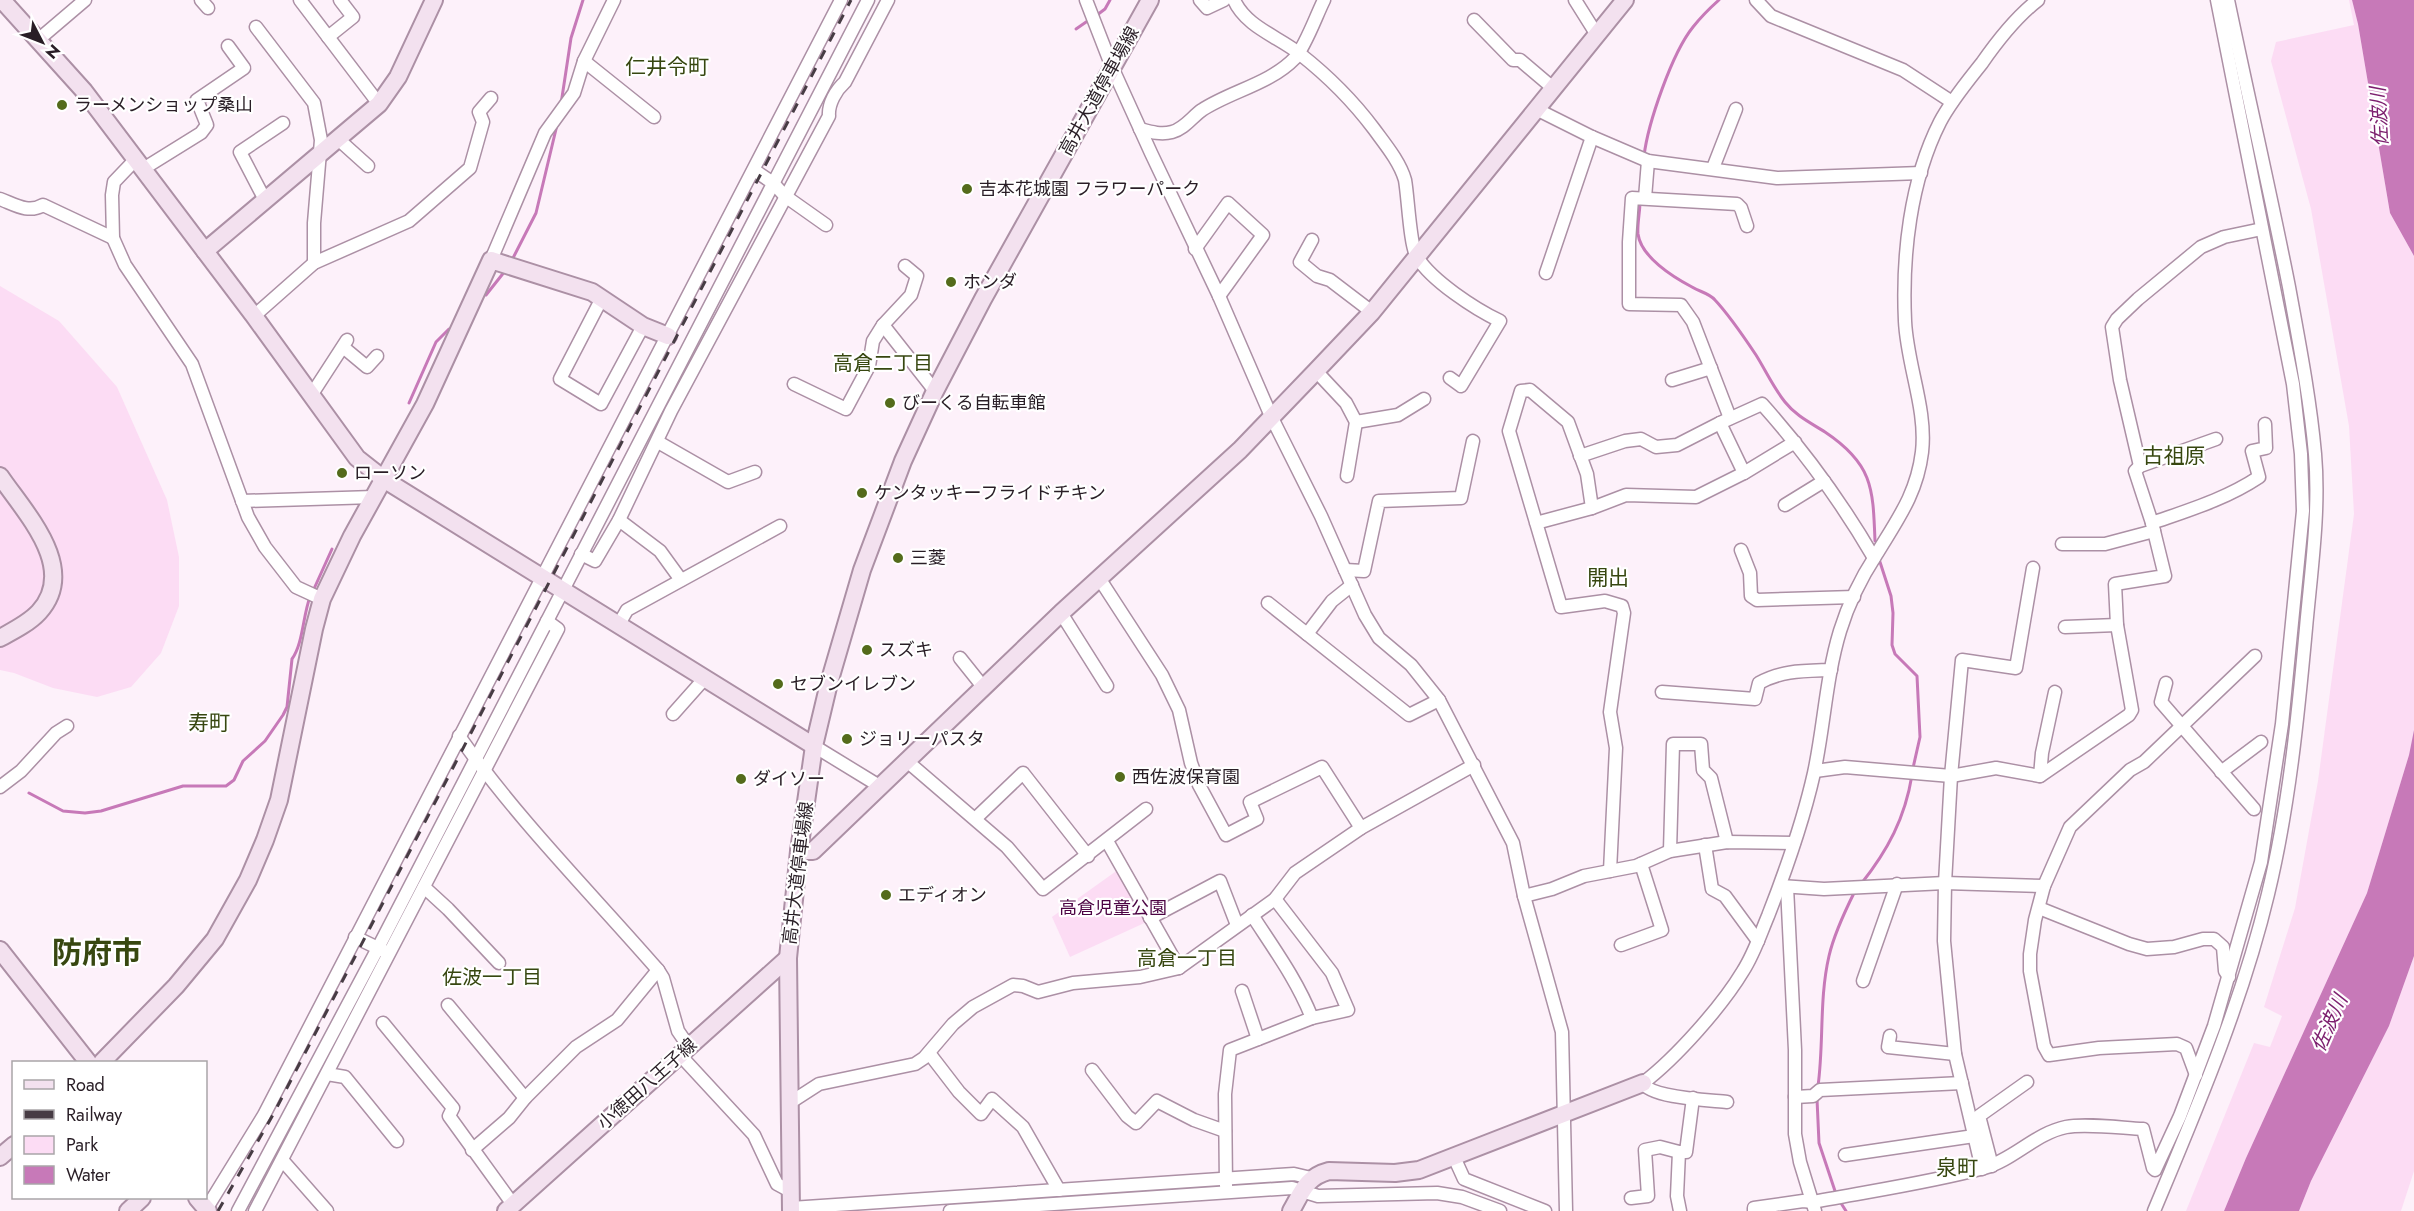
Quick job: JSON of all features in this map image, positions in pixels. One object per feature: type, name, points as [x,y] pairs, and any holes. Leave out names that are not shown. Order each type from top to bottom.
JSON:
[{"type":"street","points":[[2,0],[84,91],[254,316],[357,458],[385,480],[564,589],[880,788]]},
{"type":"street","points":[[38,40],[85,0]]},
{"type":"street","points":[[300,0],[379,104]]},
{"type":"street","points":[[328,37],[353,17],[340,0]]},
{"type":"street","points":[[205,251],[379,104],[398,77],[434,0]]},
{"type":"street","points":[[103,1061],[176,986],[215,939],[248,880],[279,800],[322,599],[374,496],[385,480],[503,264],[546,132],[574,93],[584,61],[614,0]]},
{"type":"street","points":[[238,1211],[378,948],[474,758],[564,589],[868,0]]},
{"type":"street","points":[[581,554],[595,561],[619,520],[671,411],[829,116],[829,107],[840,86],[845,82],[888,0]]},
{"type":"street","points":[[1086,0],[1112,67],[1140,129],[1219,296],[1271,416],[1321,516],[1352,585],[1379,638],[1411,665],[1439,699],[1513,843],[1524,896],[1562,1032],[1566,1211]]},
{"type":"street","name":"高井大道停車場線","points":[[791,1203],[788,958],[799,851],[814,746],[862,570],[903,461],[935,391],[983,299],[1150,0]]},
{"type":"street","points":[[1200,0],[1207,8],[1224,0]]},
{"type":"street","points":[[1234,0],[1247,18],[1298,52],[1335,83],[1372,127],[1399,166],[1404,179],[1416,256],[1441,282],[1475,309],[1500,321],[1461,386],[1450,378]]},
{"type":"street","points":[[1140,129],[1156,133],[1172,132],[1182,127],[1208,106],[1248,88],[1284,67],[1298,52],[1324,0]]},
{"type":"street","points":[[1575,0],[1597,35]]},
{"type":"street","points":[[799,851],[813,851],[1061,613],[1240,450],[1372,312],[1625,0]]},
{"type":"street","points":[[1756,0],[1772,16],[1903,70],[1952,102]]},
{"type":"street","points":[[950,1211],[1292,1188],[1306,1185],[1329,1171],[1395,1173],[1419,1170],[1643,1083],[1676,1053],[1720,1003],[1744,970],[1783,886],[1815,771],[1840,632],[1854,597],[1874,558],[1912,495],[1922,452],[1923,428],[1912,378],[1905,322],[1910,224],[1930,144],[1952,102],[1999,40],[2038,0]]},
{"type":"street","points":[[1754,1211],[1754,1208],[1803,1201],[1814,1206],[1987,1167],[2066,1126],[2144,1129],[2155,1170],[2196,1075],[2229,976],[2261,862],[2282,724],[2303,511],[2301,454],[2293,384],[2217,0]]},
{"type":"street","points":[[2154,1211],[2217,1054],[2244,977],[2268,894],[2285,807],[2302,673],[2315,528],[2316,456],[2299,339],[2228,0]]},
{"type":"street","points":[[204,1207],[264,1115],[754,170],[838,2],[876,23]]},
{"type":"street","points":[[1474,20],[1513,60],[1520,60],[1553,88]]},
{"type":"street","points":[[256,27],[314,103],[321,140],[314,223],[314,263]]},
{"type":"street","points":[[228,46],[244,68],[197,100],[207,126],[201,133],[139,164],[114,182],[113,238],[124,265],[192,364],[248,517],[266,547],[296,587],[322,599]]},
{"type":"street","points":[[584,61],[654,117]]},
{"type":"street","points":[[254,316],[314,263],[409,220],[470,168],[483,122],[479,112],[492,98]]},
{"type":"street","points":[[1536,109],[1592,137],[1648,161],[1777,178],[1921,173]]},
{"type":"street","points":[[1713,168],[1736,109]]},
{"type":"street","points":[[265,200],[240,152],[283,123]]},
{"type":"street","points":[[1546,273],[1592,137]]},
{"type":"street","points":[[338,139],[368,166]]},
{"type":"street","points":[[1645,198],[1648,161]]},
{"type":"street","points":[[754,170],[773,183],[785,196],[826,225]]},
{"type":"street","points":[[0,198],[24,209],[38,208],[43,205],[113,238]]},
{"type":"street","points":[[1744,473],[1725,420],[1711,368],[1693,322],[1681,305],[1629,304],[1632,198],[1737,204],[1741,208],[1747,226]]},
{"type":"street","points":[[1195,249],[1228,203],[1263,235],[1219,296]]},
{"type":"street","points":[[2140,465],[2120,380],[2112,327],[2138,299],[2201,247],[2224,237],[2262,229]]},
{"type":"street","points":[[1312,240],[1300,262],[1317,276],[1330,279],[1372,312]]},
{"type":"street","points":[[503,264],[592,292],[643,326],[668,336]]},
{"type":"street","points":[[794,384],[846,409],[870,366],[873,341],[883,325],[911,295],[917,276],[905,266]]},
{"type":"street","points":[[602,298],[560,380],[601,404],[643,326]]},
{"type":"street","points":[[883,325],[935,391]]},
{"type":"street","points":[[312,394],[345,344],[367,367],[377,356]]},
{"type":"street","points":[[1672,380],[1711,368]]},
{"type":"street","points":[[1316,371],[1346,403],[1356,422],[1347,476]]},
{"type":"street","points":[[1592,508],[1587,474],[1568,422],[1530,390],[1521,391],[1509,431],[1561,607],[1605,601],[1622,606],[1624,613],[1610,712],[1616,748],[1610,870]]},
{"type":"street","points":[[1356,422],[1398,415],[1424,399]]},
{"type":"street","points":[[1580,456],[1641,439],[1656,447],[1677,445],[1762,404],[1795,442],[1856,527],[1874,558]]},
{"type":"street","points":[[2062,544],[2105,544],[2153,527],[2240,490],[2259,477],[2252,451],[2266,448],[2265,424]]},
{"type":"street","points":[[1815,771],[1845,767],[1951,776],[1996,768],[2040,776],[2128,715],[2132,710],[2117,625],[2115,584],[2165,576],[2153,527],[2135,471],[2140,465],[2216,439]]},
{"type":"street","points":[[1346,570],[1365,571],[1379,501],[1461,498],[1473,441]]},
{"type":"street","points":[[657,442],[728,482],[755,472]]},
{"type":"street","points":[[1536,523],[1592,508],[1626,495],[1695,497],[1744,473],[1795,442]]},
{"type":"street","points":[[0,476],[46,546],[51,556],[54,583],[39,612],[24,625],[0,638]]},
{"type":"street","points":[[1785,505],[1824,482]]},
{"type":"street","points":[[242,501],[374,496]]},
{"type":"street","points":[[619,520],[660,551],[681,580]]},
{"type":"street","points":[[619,624],[627,610],[780,526]]},
{"type":"street","points":[[1741,550],[1750,573],[1751,596],[1757,600],[1854,597]]},
{"type":"street","points":[[1987,1167],[1974,1136],[1955,1054],[1944,941],[1944,883],[1951,776],[1962,660],[2016,668],[2033,568]]},
{"type":"street","points":[[1099,578],[1162,675],[1179,710],[1191,763],[1199,785],[1226,835],[1257,819],[1250,802],[1322,767],[1361,828]]},
{"type":"street","points":[[1307,634],[1332,601],[1352,585]]},
{"type":"street","points":[[1268,603],[1409,715],[1439,699]]},
{"type":"street","points":[[1061,613],[1107,687]]},
{"type":"street","points":[[255,1211],[558,629],[547,621]]},
{"type":"street","points":[[2065,627],[2117,625]]},
{"type":"street","points":[[2196,1075],[2186,1048],[2177,1044],[2099,1048],[2049,1055],[2044,1046],[2030,971],[2030,954],[2044,886],[2070,826],[2130,770],[2144,762],[2255,656]]},
{"type":"street","points":[[960,658],[984,688]]},
{"type":"street","points":[[1662,692],[1755,699],[1759,683],[1773,675],[1832,670]]},
{"type":"street","points":[[673,714],[705,678]]},
{"type":"street","points":[[2166,683],[2161,702],[2254,809]]},
{"type":"street","points":[[2040,776],[2042,753],[2055,692]]},
{"type":"street","points":[[0,787],[21,771],[56,733],[67,726]]},
{"type":"street","points":[[459,736],[484,771],[562,864],[658,970],[663,978],[684,1051],[754,1135],[777,1184],[791,1203],[998,1194],[1294,1174],[1318,1196],[1437,1193],[1462,1197],[1500,1211]]},
{"type":"street","points":[[2220,772],[2261,742]]},
{"type":"street","points":[[1670,851],[1673,744],[1701,744],[1703,770],[1711,778],[1727,842]]},
{"type":"street","points":[[908,762],[976,818],[1007,847],[1043,889],[1146,809]]},
{"type":"street","points":[[788,1104],[819,1084],[915,1064],[929,1053],[953,1024],[973,1007],[1013,985],[1038,992],[1072,983],[1140,977],[1179,968],[1275,899],[1295,873],[1361,828],[1474,765]]},
{"type":"street","points":[[976,818],[1023,773],[1088,855]]},
{"type":"street","points":[[1107,841],[1179,968]]},
{"type":"street","points":[[1524,896],[1552,889],[1584,876],[1641,864],[1670,851],[1727,842],[1794,843]]},
{"type":"street","points":[[1705,845],[1712,889],[1725,896],[1758,941]]},
{"type":"street","points":[[1621,945],[1662,930],[1641,864]]},
{"type":"street","points":[[1150,918],[1220,881],[1237,926]]},
{"type":"street","points":[[1783,886],[1824,889],[1944,883],[2044,886]]},
{"type":"street","points":[[1863,981],[1898,884]]},
{"type":"street","points":[[1783,886],[1795,1050],[1795,1134],[1800,1162],[1814,1206]]},
{"type":"street","points":[[424,887],[455,915],[499,963]]},
{"type":"street","points":[[1227,1192],[1224,1094],[1230,1050],[1312,1018],[1348,1010],[1332,973],[1275,899]]},
{"type":"street","points":[[2039,908],[2147,949],[2174,947],[2203,939],[2214,939],[2223,947],[2225,971],[2229,976]]},
{"type":"street","points":[[1252,915],[1289,971],[1304,997],[1312,1018]]},
{"type":"street","points":[[355,937],[390,954]]},
{"type":"street","points":[[0,950],[87,1061]]},
{"type":"street","name":"小徳田八王子線","points":[[509,1207],[788,958]]},
{"type":"street","points":[[472,1150],[509,1118],[525,1098],[576,1047],[617,1020],[658,970]]},
{"type":"street","points":[[1242,991],[1258,1039]]},
{"type":"street","points":[[448,1005],[525,1098]]},
{"type":"street","points":[[383,1023],[453,1108],[449,1116],[509,1207]]},
{"type":"street","points":[[1890,1036],[1888,1047],[1955,1054]]},
{"type":"street","points":[[929,1053],[959,1092],[981,1114],[992,1099],[1023,1127],[1059,1190]]},
{"type":"street","points":[[1092,1070],[1127,1116],[1136,1123],[1157,1101],[1194,1120],[1225,1131]]},
{"type":"street","points":[[327,1074],[345,1077],[397,1141]]},
{"type":"street","points":[[1987,1167],[1979,1116],[2027,1082]]},
{"type":"street","points":[[1643,1083],[1652,1091],[1727,1102]]},
{"type":"street","points":[[1795,1097],[1813,1096],[1820,1090],[1962,1083]]},
{"type":"street","points":[[1631,1198],[1648,1196],[1645,1150],[1660,1147],[1686,1152],[1693,1098]]},
{"type":"street","points":[[264,1115],[298,1131]]},
{"type":"street","points":[[1845,1155],[1974,1136]]},
{"type":"street","points":[[0,1157],[12,1146]]},
{"type":"street","points":[[1679,1152],[1677,1196],[1680,1211]]},
{"type":"street","points":[[1454,1157],[1464,1179],[1545,1211]]},
{"type":"street","points":[[282,1161],[327,1211]]},
{"type":"street","points":[[1291,1211],[1306,1185]]},
{"type":"street","points":[[252,1188],[265,1194]]},
{"type":"street","points":[[992,1209],[998,1194]]},
{"type":"street","points":[[128,1211],[140,1199]]},
{"type":"street","points":[[1124,1199],[1131,1211]]},
{"type":"green space","points":[[2349,0],[2352,0],[2358,24],[2390,213],[2414,256],[2414,730],[2409,755],[2367,893],[2224,1211],[2186,1211],[2254,1043],[2270,1047],[2282,1016],[2264,1007],[2295,908],[2318,781],[2354,514],[2349,426],[2311,209],[2271,61],[2276,42],[2354,25]]},
{"type":"green space","points":[[0,286],[59,321],[117,387],[167,500],[179,557],[179,606],[161,653],[131,687],[97,697],[53,688],[0,670]]},
{"type":"green space","name":"高倉児童公園","points":[[1122,867],[1151,920],[1070,957],[1052,917]]},
{"type":"green space","points":[[2414,956],[2414,1171],[2401,1211],[2299,1211],[2311,1181],[2389,1026]]},
{"type":"water","name":"佐波川","points":[[2352,0],[2414,0],[2414,256],[2390,213]]},
{"type":"water","name":"佐波川","points":[[2414,730],[2414,956],[2389,1026],[2311,1181],[2299,1211],[2224,1211],[2367,893],[2409,755]]},
{"type":"waterway","points":[[561,104],[571,38],[583,0]]},
{"type":"waterway","points":[[1097,15],[1105,9],[1110,0]]},
{"type":"waterway","points":[[1644,156],[1656,108],[1677,53],[1693,27],[1719,0]]},
{"type":"waterway","points":[[1076,29],[1089,20]]},
{"type":"waterway","points":[[512,260],[536,213],[557,125]]},
{"type":"waterway","points":[[1640,202],[1638,234],[1645,251],[1676,278],[1715,300],[1742,334],[1789,407],[1853,455],[1867,479],[1871,492],[1875,541]]},
{"type":"waterway","points":[[486,295],[505,271]]},
{"type":"waterway","points":[[409,403],[436,342],[449,329]]},
{"type":"waterway","points":[[313,591],[332,549]]},
{"type":"waterway","points":[[1880,562],[1891,596],[1892,645],[1895,654],[1917,676],[1920,737],[1913,768]]},
{"type":"waterway","points":[[29,793],[63,811],[85,813],[101,811],[183,786],[226,786],[234,780],[243,761],[265,741],[287,707],[292,659],[296,653],[310,597]]},
{"type":"waterway","points":[[1861,884],[1894,833],[1905,805],[1912,775]]},
{"type":"waterway","points":[[1818,1086],[1823,1005],[1829,956],[1855,891]]},
{"type":"waterway","points":[[1817,1099],[1819,1143],[1836,1194]]},
{"type":"waterway","points":[[1839,1200],[1846,1211]]},
{"type":"railway","points":[[218,1211],[274,1113],[851,0]]},
{"type":"place","name":"ラーメンショップ桑山","points":[[62,105]]},
{"type":"place","name":"吉本花城園 フラワーパーク","points":[[967,189]]},
{"type":"place","name":"ホンダ","points":[[951,282]]},
{"type":"place","name":"びーくる自転車館","points":[[890,403]]},
{"type":"place","name":"ローソン","points":[[342,473]]},
{"type":"place","name":"ケンタッキーフライドチキン","points":[[862,493]]},
{"type":"place","name":"三菱","points":[[898,558]]},
{"type":"place","name":"スズキ","points":[[867,650]]},
{"type":"place","name":"セブンイレブン","points":[[778,684]]},
{"type":"place","name":"ジョリーパスタ","points":[[847,739]]},
{"type":"place","name":"西佐波保育園","points":[[1120,777]]},
{"type":"place","name":"ダイソー","points":[[741,779]]},
{"type":"place","name":"エディオン","points":[[886,895]]},
{"type":"district","name":"仁井令町","points":[[667,67]]},
{"type":"district","name":"高倉二丁目","points":[[883,363]]},
{"type":"district","name":"古祖原","points":[[2174,456]]},
{"type":"district","name":"開出","points":[[1608,578]]},
{"type":"district","name":"寿町","points":[[209,723]]},
{"type":"district","name":"防府市","points":[[97,953]]},
{"type":"district","name":"高倉一丁目","points":[[1187,958]]},
{"type":"district","name":"佐波一丁目","points":[[492,977]]},
{"type":"district","name":"泉町","points":[[1957,1168]]}]
